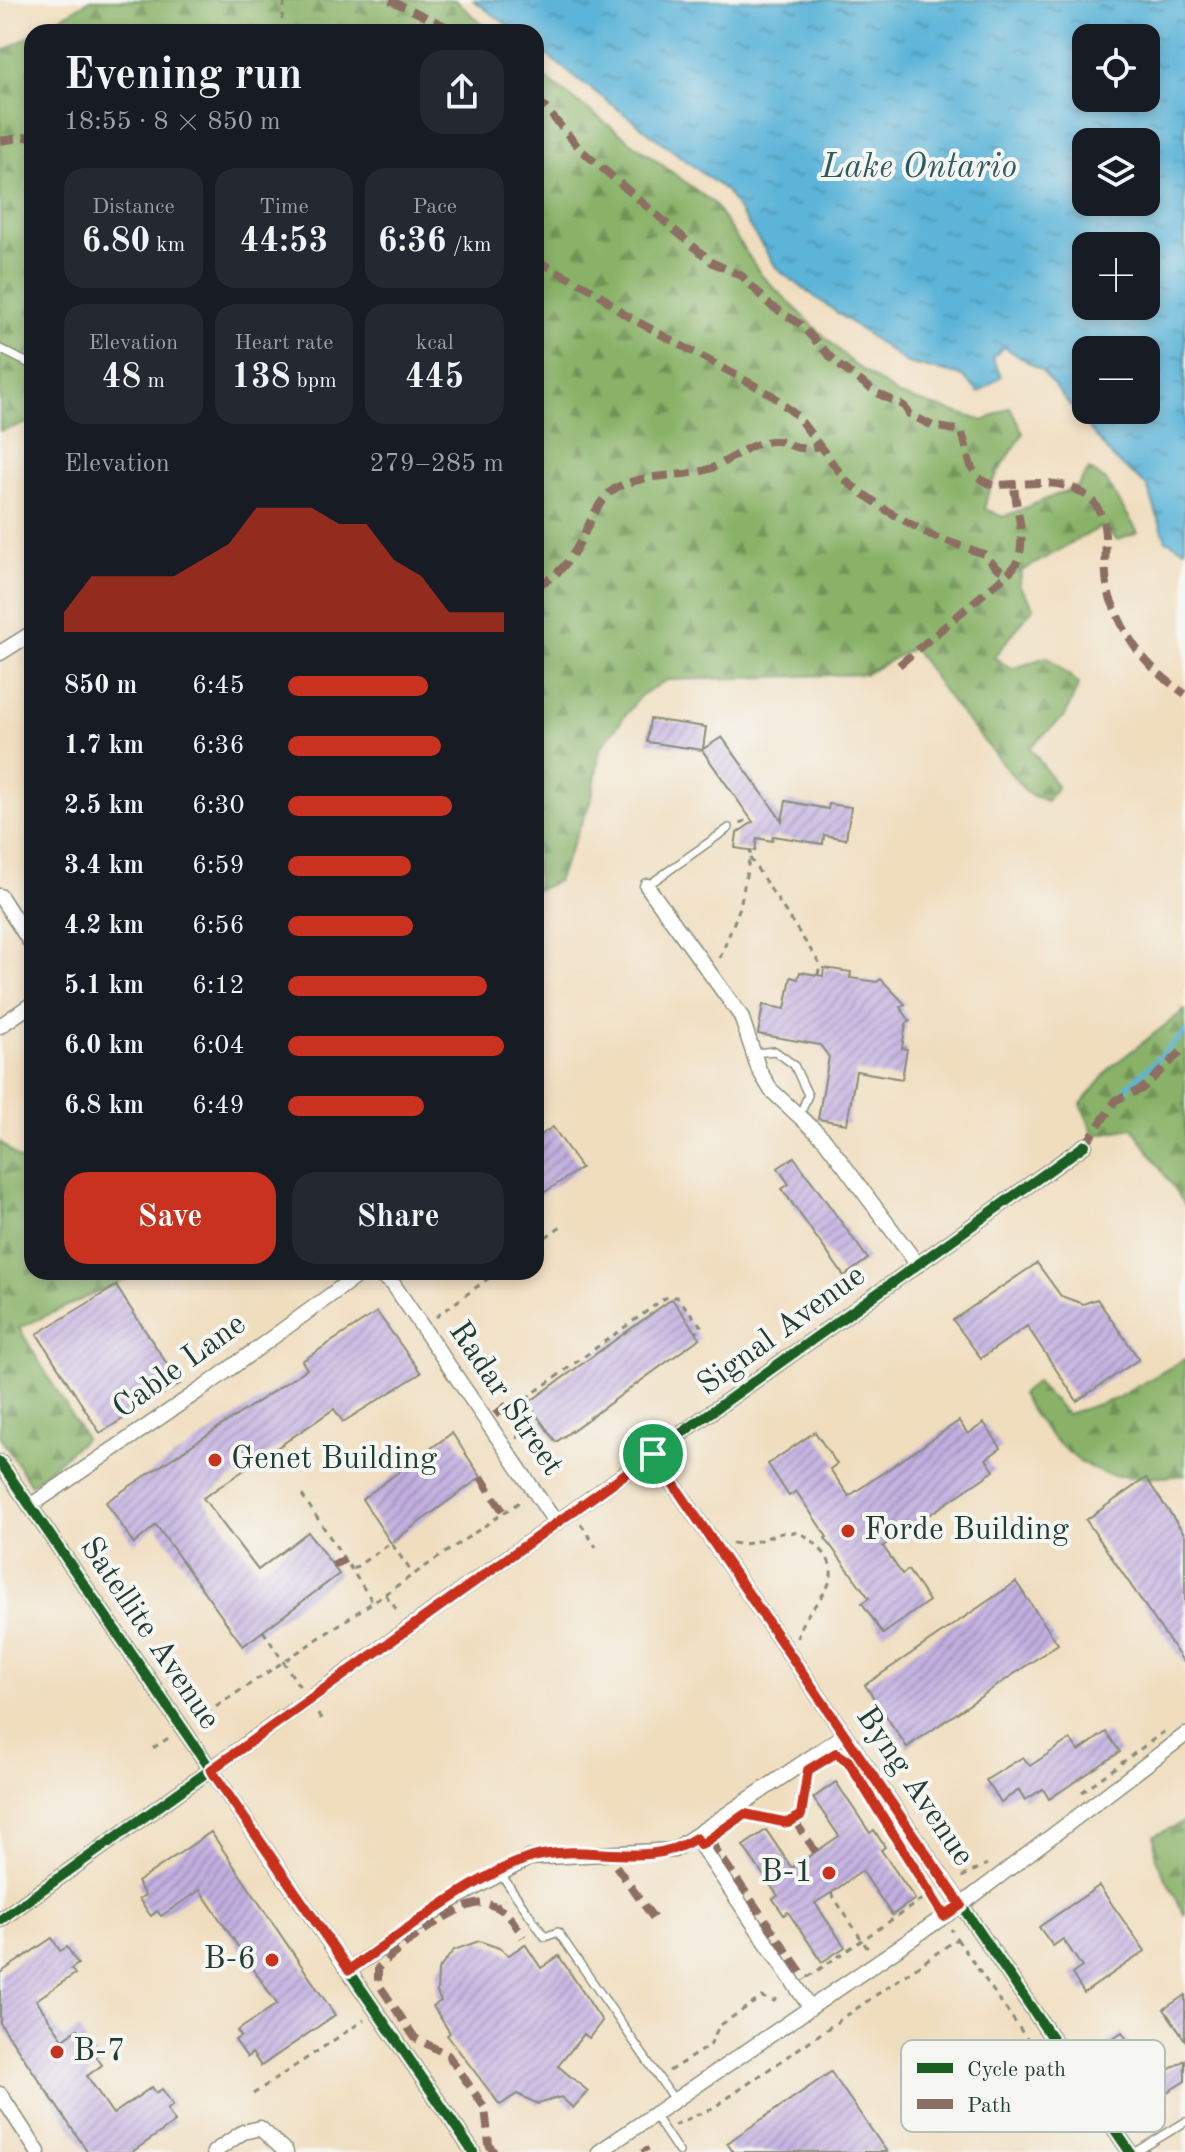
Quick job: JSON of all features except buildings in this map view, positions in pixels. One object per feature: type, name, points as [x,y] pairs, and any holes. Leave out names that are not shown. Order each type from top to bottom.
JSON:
[{"type":"street","points":[[0,653],[24,638]]},
{"type":"street","points":[[647,886],[741,1016],[771,1090],[825,1140],[918,1265]]},
{"type":"street","points":[[0,896],[24,933]]},
{"type":"street","points":[[0,1026],[24,1010]]},
{"type":"street","name":"Signal Avenue","points":[[0,1920],[1085,1145]]},
{"type":"street","name":"Cable Lane","points":[[30,1506],[206,1386],[351,1280]]},
{"type":"street","name":"Radar Street","points":[[387,1280],[393,1284],[556,1523]]},
{"type":"street","name":"Byng Avenue","points":[[653,1454],[1055,2040]]},
{"type":"street","name":"Satellite Avenue","points":[[0,1462],[473,2152]]},
{"type":"street","points":[[349,1970],[499,1872],[542,1855],[663,1853],[696,1838],[844,1735]]},
{"type":"street","points":[[599,2152],[961,1905],[1185,1735]]},
{"type":"street","points":[[696,1838],[810,2007]]},
{"type":"street","points":[[0,2094],[38,2152]]},
{"type":"street","points":[[214,2152],[243,2132],[260,2128],[286,2152]]},
{"type":"street","name":"Byng Avenue","points":[[1119,2132],[1133,2152]]},
{"type":"lane","points":[[0,349],[24,361]]},
{"type":"lane","points":[[647,886],[729,828]]},
{"type":"lane","points":[[754,1053],[775,1051],[794,1065],[808,1095],[799,1117]]},
{"type":"lane","points":[[499,1872],[545,1937],[558,1932],[675,2101]]},
{"type":"lane","points":[[654,2115],[679,2152]]},
{"type":"lane","points":[[1133,2152],[1185,2122]]},
{"type":"path","points":[[281,24],[285,0]]},
{"type":"path","points":[[713,977],[740,907],[751,850]]},
{"type":"path","points":[[750,858],[820,964],[818,975]]},
{"type":"path","points":[[544,1238],[561,1226]]},
{"type":"path","points":[[430,1321],[486,1280]]},
{"type":"path","points":[[509,1433],[516,1443],[524,1417],[517,1405],[665,1298],[677,1297],[686,1304],[702,1327],[696,1333]]},
{"type":"path","points":[[302,1495],[373,1602]]},
{"type":"path","points":[[153,1748],[284,1664],[524,1499],[536,1515],[547,1510]]},
{"type":"path","points":[[573,1511],[596,1547]]},
{"type":"path","points":[[352,1569],[391,1543],[413,1574]]},
{"type":"path","points":[[385,1594],[410,1628]]},
{"type":"path","points":[[263,1631],[324,1724]]},
{"type":"path","points":[[1073,1799],[1163,1730]]},
{"type":"path","points":[[745,1814],[788,1823],[801,1815],[808,1770]]},
{"type":"path","points":[[806,1979],[932,1892],[991,1862]]},
{"type":"path","points":[[932,1892],[957,1939],[1028,2040]]},
{"type":"path","points":[[831,1893],[877,1962]]},
{"type":"path","points":[[495,1907],[514,1894]]},
{"type":"path","points":[[675,2124],[713,2108],[736,2093],[957,1939]]},
{"type":"path","points":[[663,2075],[710,2045],[719,2026],[741,2011],[762,1997],[774,2001],[786,1992]]},
{"type":"path","points":[[253,2094],[377,2011]]},
{"type":"green space","points":[[90,0],[455,0],[482,24],[50,24]]},
{"type":"green space","points":[[24,40],[24,424],[0,431],[0,53]]},
{"type":"green space","points":[[544,77],[713,203],[762,276],[853,364],[899,395],[984,421],[1010,407],[1023,433],[994,479],[985,509],[1003,517],[1078,486],[1089,469],[1107,482],[1138,532],[1118,540],[1101,527],[1022,571],[1019,585],[1034,607],[994,657],[1012,669],[1047,657],[1079,684],[1065,716],[1030,747],[1057,786],[1047,801],[1028,794],[952,703],[913,648],[865,674],[667,680],[640,696],[600,749],[592,798],[557,881],[544,887]]},
{"type":"green space","points":[[1185,1010],[1185,1205],[1133,1128],[1094,1135],[1081,1104],[1111,1067]]},
{"type":"green space","points":[[0,1142],[20,1160],[24,1157],[24,1280],[124,1280],[19,1328],[85,1438],[31,1485],[0,1437]]},
{"type":"green space","points":[[1185,1359],[1185,1475],[1125,1477],[1093,1469],[1071,1455],[1052,1437],[1021,1394],[1036,1382],[1067,1414],[1115,1399]]},
{"type":"green space","points":[[1185,1821],[1185,1916],[1156,1859],[1154,1836]]},
{"type":"water","name":"Lake Ontario","points":[[473,0],[1185,0],[1185,549],[1166,540],[1147,486],[1114,459],[1085,424],[1160,424],[1160,336],[1072,336],[1072,408],[1042,371],[1004,347],[992,358],[1001,376],[979,393],[963,376],[907,363],[778,270],[726,191],[544,53],[544,24],[506,24]]},
{"type":"waterway","points":[[1126,1088],[1185,1033]]},
{"type":"marked path","points":[[390,0],[441,24]]},
{"type":"marked path","points":[[544,106],[581,150],[713,263],[742,276],[770,305],[800,324],[837,364],[877,393],[904,406],[909,414],[933,426],[961,431],[970,464],[984,481],[993,485],[1057,484],[1077,490],[1091,499],[1104,524],[1107,585],[1118,616],[1149,664],[1185,694]]},
{"type":"marked path","points":[[0,141],[24,137]]},
{"type":"marked path","points":[[544,264],[598,293],[622,313],[772,395],[797,416],[847,482],[886,510],[932,536],[984,554],[1007,574],[1015,566],[1021,545],[1014,485]]},
{"type":"marked path","points":[[544,581],[566,564],[605,497],[626,483],[706,470],[764,442],[779,441],[797,448],[819,446]]},
{"type":"marked path","points":[[899,665],[1007,574]]},
{"type":"marked path","points":[[1085,1145],[1116,1100],[1142,1089],[1185,1048]]},
{"type":"marked path","points":[[495,1415],[510,1403],[517,1405]]},
{"type":"marked path","points":[[481,1477],[504,1513]]},
{"type":"marked path","points":[[333,1566],[345,1559]]},
{"type":"marked path","points":[[794,1820],[816,1852]]},
{"type":"marked path","points":[[714,1839],[715,1848],[806,1979]]},
{"type":"marked path","points":[[616,1866],[657,1923]]},
{"type":"marked path","points":[[494,2152],[489,2145],[485,2108],[448,2055],[415,2038],[378,1983],[378,1968],[430,1926],[477,1904],[500,1909],[513,1921],[523,1937]]},
{"type":"marked path","points":[[644,2148],[646,2152]]},
{"type":"cycle path","points":[[0,1920],[1085,1145]]},
{"type":"cycle path","points":[[653,1454],[1053,2040]]},
{"type":"cycle path","points":[[0,1462],[473,2152]]},
{"type":"cycle path","points":[[1116,2132],[1130,2152]]},
{"type":"place","name":"Genet Building","points":[[215,1460]]},
{"type":"place","name":"Forde Building","points":[[848,1531]]},
{"type":"place","name":"B-1","points":[[829,1873]]},
{"type":"place","name":"B-6","points":[[272,1960]]},
{"type":"place","name":"B-7","points":[[57,2052]]},
{"type":"route","points":[[653,1454],[961,1905],[944,1916],[932,1892],[848,1761],[836,1753],[808,1770],[801,1815],[788,1823],[745,1814],[722,1829],[714,1839],[701,1845],[696,1838],[663,1853],[542,1855],[529,1858],[458,1897],[349,1970],[211,1770],[653,1454]]}]
